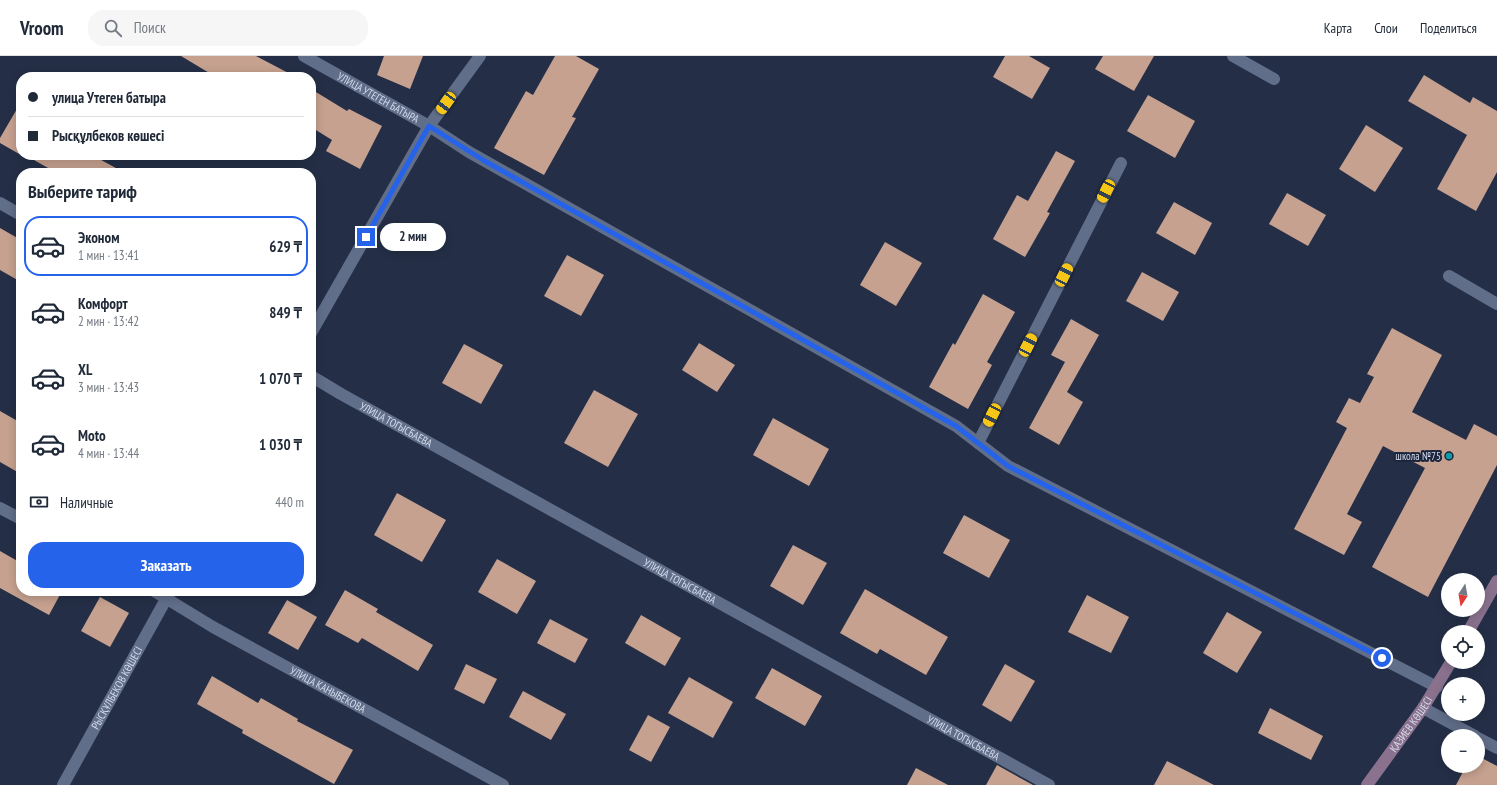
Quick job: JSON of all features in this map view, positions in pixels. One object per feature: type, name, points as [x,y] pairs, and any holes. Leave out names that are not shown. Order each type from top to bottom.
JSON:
[{"type":"street","name":"УЛИЦА УТЕГЕН БАТЫРА","points":[[304,56],[429,126],[476,156],[956,426],[1008,466],[1437,687]]},
{"type":"street","points":[[316,324],[429,126],[480,56]]},
{"type":"street","points":[[1233,56],[1274,79]]},
{"type":"street","points":[[978,443],[1121,163]]},
{"type":"street","points":[[0,203],[16,212]]},
{"type":"street","points":[[1449,276],[1497,304]]},
{"type":"street","name":"УЛИЦА ТОГЫСБАЕВА","points":[[316,379],[1049,785]]},
{"type":"street","points":[[0,508],[16,516]]},
{"type":"street","points":[[1472,625],[1497,581]]},
{"type":"street","name":"РЫСҚҰЛБЕКОВ КӨШЕСІ","points":[[63,785],[168,596]]},
{"type":"street","name":"УЛИЦА КАНЫБЕКОВА","points":[[170,596],[213,626],[503,785]]},
{"type":"street","name":"ҚАЗИЕВ КӨШЕСІ","points":[[1367,785],[1423,708],[1447,669]]},
{"type":"street","points":[[1423,708],[1462,729]]},
{"type":"street","points":[[1485,742],[1497,748]]},
{"type":"building","points":[[181,56],[256,56],[286,72],[208,72]]},
{"type":"building","points":[[384,56],[423,56],[410,89],[377,75]]},
{"type":"building","points":[[555,56],[576,56],[599,69],[572,117],[576,118],[544,175],[494,148],[526,91],[533,95]]},
{"type":"building","points":[[1005,56],[1029,56],[1050,68],[1032,99],[993,77]]},
{"type":"building","points":[[1103,56],[1154,56],[1134,91],[1095,69]]},
{"type":"building","points":[[1424,75],[1470,103],[1473,97],[1497,111],[1497,172],[1476,211],[1437,189],[1467,135],[1408,101]]},
{"type":"building","points":[[316,92],[347,111],[349,109],[382,126],[360,169],[326,151],[332,140],[316,130]]},
{"type":"building","points":[[1148,95],[1195,121],[1175,158],[1127,131]]},
{"type":"building","points":[[16,111],[16,152],[0,143],[0,138]]},
{"type":"building","points":[[1366,125],[1403,148],[1375,192],[1339,169]]},
{"type":"building","points":[[1056,151],[1075,161],[1047,212],[1050,213],[1025,257],[993,239],[1017,195],[1028,201]]},
{"type":"building","points":[[34,160],[101,160],[116,168],[48,168]]},
{"type":"building","points":[[1287,193],[1326,215],[1308,246],[1269,224]]},
{"type":"building","points":[[1174,202],[1212,223],[1195,255],[1156,233]]},
{"type":"building","points":[[0,228],[16,237],[16,279],[0,270]]},
{"type":"building","points":[[885,242],[922,263],[896,306],[860,285]]},
{"type":"building","points":[[567,255],[604,275],[581,316],[544,296]]},
{"type":"building","points":[[1142,272],[1179,292],[1163,321],[1126,301]]},
{"type":"building","points":[[983,294],[1015,312],[987,362],[992,365],[968,409],[929,387],[953,343],[955,345]]},
{"type":"building","points":[[1071,319],[1099,335],[1067,392],[1083,402],[1059,445],[1029,428],[1065,362],[1051,355]]},
{"type":"building","name":"школа №75","points":[[1392,328],[1442,355],[1412,412],[1466,440],[1474,424],[1497,436],[1497,465],[1428,597],[1372,567],[1425,468],[1383,446],[1347,514],[1362,522],[1344,555],[1294,529],[1347,428],[1336,422],[1349,398],[1360,403],[1374,377],[1367,374]]},
{"type":"building","points":[[699,343],[735,365],[717,392],[682,370]]},
{"type":"building","points":[[464,344],[503,365],[481,404],[442,383]]},
{"type":"building","points":[[594,390],[638,414],[608,467],[564,443]]},
{"type":"building","points":[[0,411],[16,420],[16,471],[0,462]]},
{"type":"building","points":[[773,418],[829,449],[809,486],[753,455]]},
{"type":"building","points":[[397,493],[446,520],[422,562],[374,535]]},
{"type":"building","points":[[964,515],[1010,540],[989,578],[943,553]]},
{"type":"building","points":[[793,545],[827,563],[803,605],[770,586]]},
{"type":"building","points":[[0,551],[16,560],[16,596],[59,596],[49,615],[0,588]]},
{"type":"building","points":[[497,559],[536,581],[517,614],[478,592]]},
{"type":"building","points":[[865,589],[948,637],[926,675],[880,649],[877,654],[840,633]]},
{"type":"building","points":[[345,590],[378,609],[376,612],[433,645],[418,671],[362,638],[358,643],[325,625]]},
{"type":"building","points":[[1087,595],[1129,617],[1111,653],[1068,632]]},
{"type":"building","points":[[100,597],[129,613],[110,647],[81,631]]},
{"type":"building","points":[[287,600],[317,617],[298,650],[268,633]]},
{"type":"building","points":[[1227,612],[1262,632],[1237,673],[1203,653]]},
{"type":"building","points":[[641,615],[681,638],[665,666],[625,643]]},
{"type":"building","points":[[550,619],[588,639],[575,663],[537,643]]},
{"type":"building","points":[[466,664],[497,679],[484,704],[454,689]]},
{"type":"building","points":[[1005,664],[1035,681],[1011,722],[982,705]]},
{"type":"building","points":[[772,668],[822,696],[805,726],[755,698]]},
{"type":"building","points":[[212,676],[258,703],[261,698],[298,719],[297,721],[353,750],[334,784],[242,733],[243,730],[197,704]]},
{"type":"building","points":[[689,677],[733,702],[713,738],[668,713]]},
{"type":"building","points":[[523,691],[566,714],[551,740],[509,717]]},
{"type":"building","points":[[1270,708],[1323,736],[1311,760],[1258,733]]},
{"type":"building","points":[[648,715],[670,727],[651,762],[629,750]]},
{"type":"building","points":[[1485,760],[1497,766],[1497,785],[1456,785],[1462,773],[1485,773]]},
{"type":"building","points":[[1167,761],[1214,785],[1154,785]]},
{"type":"building","points":[[997,765],[1022,779],[1033,785],[986,785]]},
{"type":"building","points":[[916,768],[948,785],[907,785]]},
{"type":"place","name":"школа №75","points":[[1449,456]]},
{"type":"route","points":[[366,237],[429,126],[483,160],[956,426],[1008,466],[1382,658]]}]
